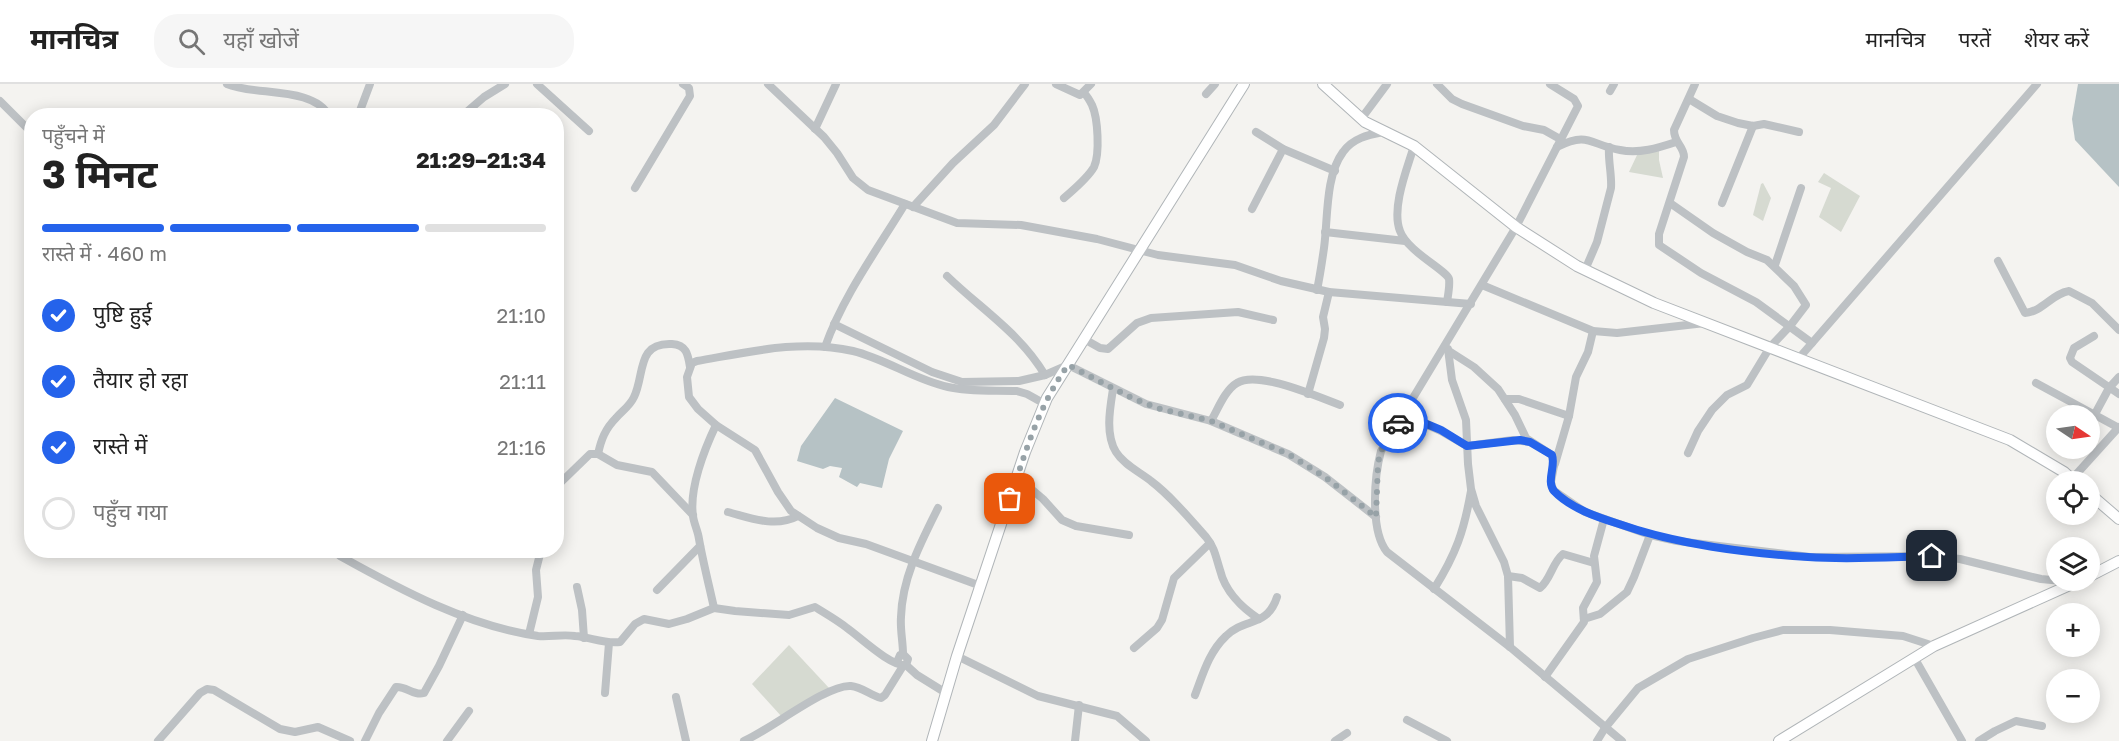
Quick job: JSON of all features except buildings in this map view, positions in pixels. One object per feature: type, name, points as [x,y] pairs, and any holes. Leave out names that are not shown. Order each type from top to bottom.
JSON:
[{"type":"street","points":[[227,84],[243,89],[281,93],[310,100],[323,108]]},
{"type":"street","points":[[281,93],[286,84]]},
{"type":"street","points":[[361,108],[370,84]]},
{"type":"street","points":[[487,84],[494,92]]},
{"type":"street","points":[[473,108],[505,84]]},
{"type":"street","points":[[537,84],[564,108]]},
{"type":"street","points":[[635,188],[687,103],[691,92],[683,84]]},
{"type":"street","points":[[768,84],[832,146],[859,184],[868,190],[957,223],[1022,225],[1097,239],[1158,255],[1235,265],[1281,281],[1329,292],[1471,304]]},
{"type":"street","points":[[813,127],[836,84]]},
{"type":"street","points":[[913,207],[953,163],[994,125],[1025,84]]},
{"type":"street","points":[[1056,84],[1080,96],[1091,84]]},
{"type":"street","points":[[1206,94],[1215,84]]},
{"type":"street","points":[[932,741],[957,656],[1025,452],[1045,404],[1139,249],[1244,84]]},
{"type":"street","points":[[1323,84],[1361,119],[1414,146],[1516,227],[1585,270],[1637,296],[2010,440],[2062,471]]},
{"type":"street","points":[[1361,119],[1387,84]]},
{"type":"street","points":[[1437,84],[1452,99],[1462,104],[1523,126],[1544,130],[1559,143]]},
{"type":"street","points":[[1550,84],[1574,99],[1578,106],[1516,227],[1448,348],[1381,451],[1378,463],[1376,517],[1379,538],[1387,552],[1510,647],[1622,741]]},
{"type":"street","points":[[1695,84],[1674,130],[1676,142],[1684,152],[1684,157],[1659,234],[1660,248],[1756,302],[1812,343]]},
{"type":"street","points":[[1799,358],[2037,84]]},
{"type":"street","points":[[1064,198],[1084,179],[1096,160],[1098,143],[1095,117],[1092,105],[1084,93]]},
{"type":"street","points":[[1689,99],[1717,116],[1738,123],[1753,126],[1764,124],[1798,132]]},
{"type":"street","points":[[0,101],[24,125]]},
{"type":"street","points":[[564,108],[589,131]]},
{"type":"street","points":[[1722,203],[1753,126]]},
{"type":"street","points":[[1256,132],[1283,149],[1335,171]]},
{"type":"street","points":[[1317,290],[1327,207],[1335,171],[1342,153],[1353,141],[1366,135],[1383,132]]},
{"type":"street","points":[[1559,143],[1580,138],[1635,152],[1676,142]]},
{"type":"street","points":[[1414,146],[1405,174],[1397,214],[1401,234],[1425,261],[1448,276],[1447,302]]},
{"type":"street","points":[[1585,270],[1599,233],[1611,188],[1609,147]]},
{"type":"street","points":[[1252,208],[1283,149]]},
{"type":"street","points":[[1775,265],[1801,188]]},
{"type":"street","points":[[1670,202],[1713,234],[1775,265],[1794,286],[1806,305],[1790,327],[1770,347],[1748,384],[1727,395],[1712,410],[1698,431],[1688,453]]},
{"type":"street","points":[[825,345],[832,327],[905,204]]},
{"type":"street","points":[[1325,232],[1405,241]]},
{"type":"street","points":[[1998,261],[2025,313],[2034,311],[2062,292],[2069,291],[2092,303],[2119,330]]},
{"type":"street","points":[[947,276],[1012,332],[1030,351],[1045,375]]},
{"type":"street","points":[[1482,285],[1593,331],[1617,333],[1707,323]]},
{"type":"street","points":[[1308,394],[1324,338],[1323,317],[1329,292]]},
{"type":"street","points":[[1084,339],[1100,348],[1108,349],[1137,323],[1151,318],[1238,312],[1273,320]]},
{"type":"street","points":[[832,327],[948,378],[973,382],[1019,381],[1045,375],[1068,365]]},
{"type":"street","points":[[1593,331],[1588,352],[1576,377],[1569,416],[1551,482],[1553,490],[1585,512],[1650,535],[1687,543],[1810,557],[1932,556],[1960,559],[2046,579]]},
{"type":"street","points":[[2094,336],[2074,348],[2070,358],[2075,366],[2119,394]]},
{"type":"street","points":[[598,454],[607,428],[630,405],[635,396],[644,360],[650,351],[664,345],[680,346],[685,349],[690,367]]},
{"type":"street","points":[[981,586],[866,544],[839,538],[816,528],[798,516],[784,502],[755,450],[716,425],[698,409],[689,397],[687,377],[690,367],[697,361],[780,348],[825,345],[854,351],[947,387],[1017,391],[1045,404]]},
{"type":"street","points":[[1448,348],[1485,376],[1505,399],[1526,438],[1552,455],[1554,466]]},
{"type":"street","points":[[1448,348],[1452,380],[1466,420],[1471,489],[1476,506],[1504,562],[1508,576],[1510,647]]},
{"type":"street","points":[[1068,365],[1113,389],[1157,408],[1211,421],[1288,454],[1325,477],[1376,517]]},
{"type":"street","points":[[2100,405],[2109,388],[2119,377]]},
{"type":"street","points":[[1211,421],[1229,391],[1236,383],[1244,380],[1261,380],[1340,405]]},
{"type":"street","points":[[2036,383],[2078,405]]},
{"type":"street","points":[[1113,389],[1110,433],[1117,453],[1174,502],[1210,543],[1228,590],[1236,600],[1260,619]]},
{"type":"street","points":[[1505,399],[1519,399],[1569,416]]},
{"type":"street","points":[[1403,414],[1441,430],[1467,446],[1513,440],[1530,442]]},
{"type":"street","points":[[2082,471],[2119,427],[2100,417]]},
{"type":"street","points":[[714,608],[693,516],[693,499],[699,468],[716,425]]},
{"type":"street","points":[[564,479],[590,454],[598,454],[616,465],[653,473],[693,516]]},
{"type":"street","points":[[1017,477],[1062,520],[1076,526],[1129,536]]},
{"type":"street","points":[[1434,589],[1457,548],[1467,517],[1471,489]]},
{"type":"street","points":[[2100,503],[2119,519]]},
{"type":"street","points":[[744,741],[846,686],[881,698],[885,695],[902,664],[900,617],[906,580],[938,508]]},
{"type":"street","points":[[728,512],[773,522],[798,516]]},
{"type":"street","points":[[1545,677],[1581,628],[1584,619],[1583,608],[1598,582],[1594,563],[1604,519]]},
{"type":"street","points":[[1584,619],[1600,614],[1627,592],[1650,535]]},
{"type":"street","points":[[1134,648],[1157,628],[1162,620],[1174,578],[1210,543]]},
{"type":"street","points":[[657,590],[700,546]]},
{"type":"street","points":[[1508,576],[1522,578],[1540,588],[1546,582],[1560,555],[1566,554],[1594,563]]},
{"type":"street","points":[[343,558],[437,605],[463,615],[529,634],[550,637],[571,636],[609,643],[620,642],[639,621],[652,620],[669,624],[714,608],[789,615],[815,607],[849,629],[866,645],[902,664],[946,693]]},
{"type":"street","points":[[529,634],[538,597],[536,570],[539,558]]},
{"type":"street","points":[[2100,571],[2119,561]]},
{"type":"street","points":[[578,587],[584,638]]},
{"type":"street","points":[[1779,741],[1934,646],[2057,591]]},
{"type":"street","points":[[1195,695],[1211,654],[1224,638],[1232,630],[1260,619],[1273,608],[1277,597]]},
{"type":"street","points":[[365,741],[396,687],[418,694],[424,693],[463,615]]},
{"type":"street","points":[[1597,741],[1638,688],[1666,670],[1688,659],[1783,630],[1874,632],[1903,636],[1934,646]]},
{"type":"street","points":[[605,693],[609,643]]},
{"type":"street","points":[[957,656],[1038,696],[1117,716],[1146,741]]},
{"type":"street","points":[[1916,659],[1962,741]]},
{"type":"street","points":[[158,741],[200,693],[207,689],[214,690],[280,729],[295,732],[318,728],[350,741]]},
{"type":"street","points":[[676,697],[686,741]]},
{"type":"street","points":[[1075,741],[1079,705]]},
{"type":"street","points":[[447,741],[469,711]]},
{"type":"street","points":[[1407,720],[1447,741]]},
{"type":"street","points":[[1979,741],[1995,730],[2016,721],[2042,726]]},
{"type":"street","points":[[1335,741],[1347,733]]},
{"type":"shaded area","points":[[2078,84],[2119,84],[2119,187],[2075,140],[2072,119]]},
{"type":"shaded area","points":[[1659,151],[1663,178],[1629,172],[1638,153]]},
{"type":"shaded area","points":[[1824,173],[1860,196],[1841,232],[1819,217],[1831,188],[1818,182]]},
{"type":"shaded area","points":[[1763,183],[1771,198],[1763,221],[1753,215]]},
{"type":"shaded area","points":[[835,398],[903,431],[889,459],[882,488],[860,483],[857,487],[839,477],[842,468],[830,466],[823,469],[797,461],[801,446]]},
{"type":"shaded area","points":[[789,645],[830,689],[782,717],[752,684]]},
{"type":"way so far","points":[[1010,499],[1025,452],[1047,398],[1068,365],[1132,398],[1157,408],[1211,421],[1288,454],[1325,477],[1376,517],[1378,463],[1381,451],[1398,423]]},
{"type":"route","points":[[1398,423],[1403,414],[1441,430],[1467,446],[1513,440],[1530,442],[1552,455],[1554,460],[1551,482],[1553,490],[1585,512],[1650,535],[1677,541],[1810,557],[1932,556]]}]
